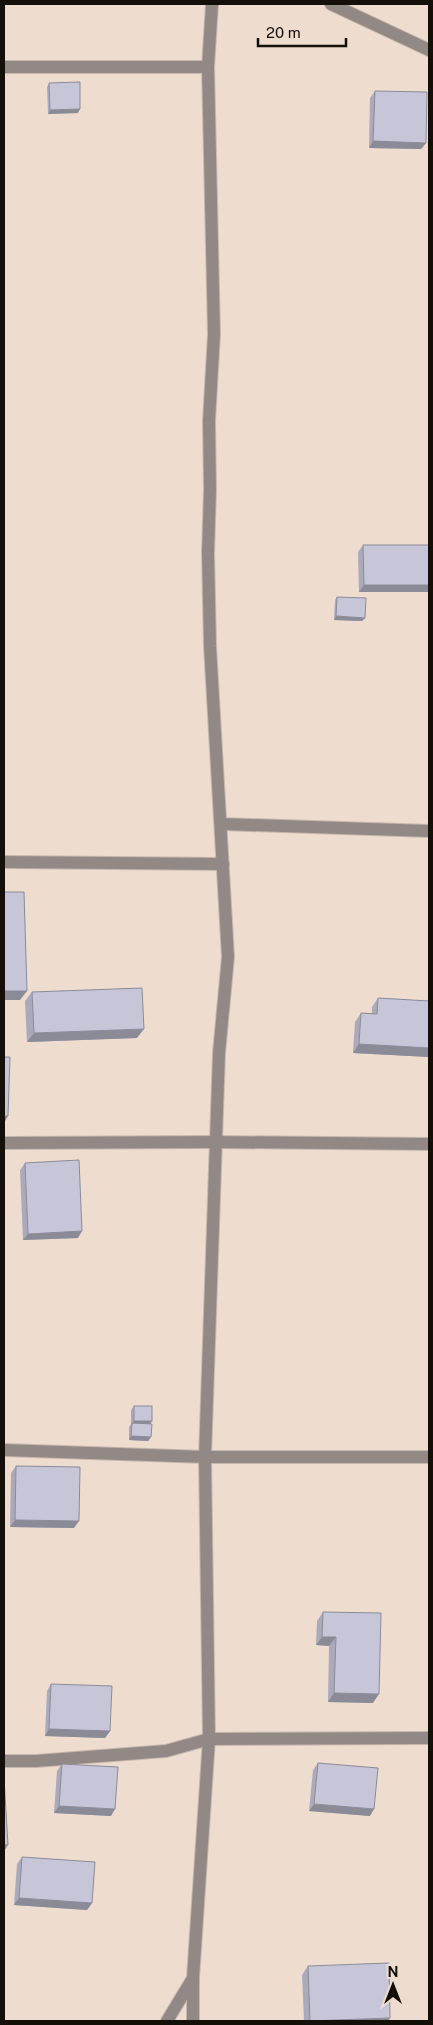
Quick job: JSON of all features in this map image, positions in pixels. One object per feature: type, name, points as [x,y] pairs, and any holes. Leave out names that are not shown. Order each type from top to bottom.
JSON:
[{"type":"street","points":[[194,2021],[193,1978],[209,1739],[205,1456],[215,1142],[219,1053],[228,956],[222,824],[210,646],[208,553],[210,490],[209,421],[214,334],[208,66],[212,4]]},
{"type":"street","points":[[331,4],[429,50]]},
{"type":"street","points":[[4,67],[208,66]]},
{"type":"street","points":[[222,824],[429,831]]},
{"type":"street","points":[[4,862],[223,864]]},
{"type":"street","points":[[4,1143],[429,1144]]},
{"type":"street","points":[[4,1450],[205,1456],[429,1457]]},
{"type":"street","points":[[4,1761],[36,1761],[166,1751],[209,1739],[429,1738]]},
{"type":"street","points":[[167,2021],[193,1978]]},
{"type":"building","points":[[80,82],[80,109],[50,110],[49,83]]},
{"type":"building","points":[[375,91],[427,92],[426,143],[373,141]]},
{"type":"building","points":[[363,545],[429,545],[429,585],[364,585]]},
{"type":"building","points":[[337,597],[366,598],[365,618],[336,616]]},
{"type":"building","points":[[4,892],[24,892],[27,991],[4,991]]},
{"type":"building","points":[[142,988],[144,1029],[34,1033],[32,992]]},
{"type":"building","points":[[378,998],[429,1001],[429,1048],[359,1044],[361,1013],[377,1014]]},
{"type":"building","points":[[4,1057],[10,1057],[8,1116],[4,1116]]},
{"type":"building","points":[[79,1160],[82,1231],[28,1234],[25,1163]]},
{"type":"building","points":[[134,1406],[152,1406],[152,1421],[134,1421]]},
{"type":"building","points":[[132,1423],[152,1424],[151,1437],[131,1436]]},
{"type":"building","points":[[16,1466],[80,1467],[79,1521],[15,1520]]},
{"type":"building","points":[[323,1612],[381,1613],[379,1694],[334,1693],[336,1637],[322,1637]]},
{"type":"building","points":[[51,1684],[112,1686],[110,1731],[49,1729]]},
{"type":"building","points":[[318,1763],[378,1768],[374,1809],[314,1804]]},
{"type":"building","points":[[62,1764],[118,1767],[115,1809],[59,1806]]},
{"type":"building","points":[[4,1778],[8,1845],[4,1845]]},
{"type":"building","points":[[22,1857],[95,1862],[92,1903],[19,1898]]},
{"type":"building","points":[[389,1963],[390,2018],[310,2021],[308,1966]]}]
